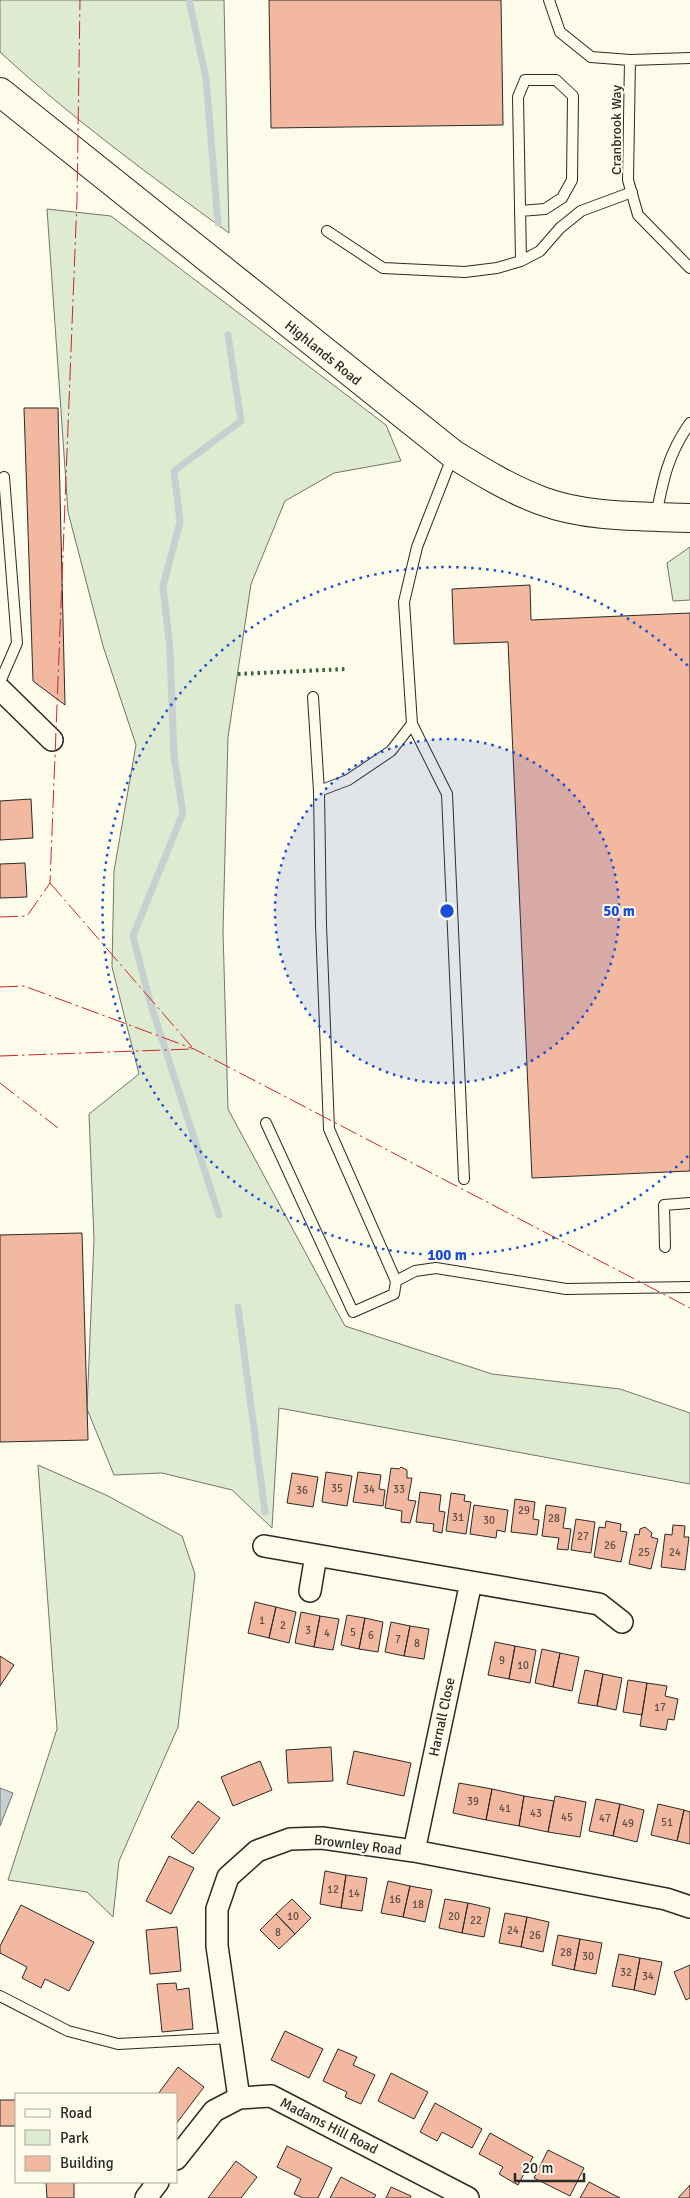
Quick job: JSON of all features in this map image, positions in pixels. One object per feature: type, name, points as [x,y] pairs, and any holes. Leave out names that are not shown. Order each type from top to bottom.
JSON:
[{"type":"street","name":"Highlands Road","points":[[0,92],[453,454],[502,484],[543,501],[594,513],[690,518]]},
{"type":"street","points":[[0,689],[52,740]]},
{"type":"street","points":[[264,1546],[599,1604],[622,1622]]},
{"type":"street","points":[[310,1591],[316,1556]]},
{"type":"street","name":"Harnall Close","points":[[414,1851],[471,1582]]},
{"type":"street","name":"Brownley Road","points":[[239,2098],[217,1946],[217,1909],[228,1877],[257,1851],[290,1839],[322,1838],[414,1851],[666,1899],[690,1907]]},
{"type":"street","name":"Madams Hill Road","points":[[178,2157],[214,2112],[239,2098],[271,2096],[468,2198]]},
{"type":"street","points":[[146,2198],[157,2183]]},
{"type":"lane","points":[[549,0],[560,32],[591,57],[630,60],[690,58]]},
{"type":"lane","name":"Cranbrook Way","points":[[630,60],[628,180],[638,215],[690,268]]},
{"type":"lane","points":[[520,211],[545,209],[562,198],[572,180],[572,96],[556,80],[525,80],[518,97],[520,211],[521,261]]},
{"type":"lane","points":[[327,231],[383,268],[464,272],[497,268],[521,261],[540,251],[560,228],[581,211],[632,192]]},
{"type":"lane","points":[[656,517],[664,470],[678,440],[690,424]]},
{"type":"lane","points":[[453,454],[417,547],[404,602],[412,724],[447,794],[464,1179]]},
{"type":"lane","points":[[0,682],[17,642],[4,477]]},
{"type":"lane","points":[[266,1123],[353,1312],[394,1294],[396,1281],[329,1129],[321,934],[319,791],[313,697]]},
{"type":"lane","points":[[319,791],[348,780],[391,751],[412,724]]},
{"type":"lane","points":[[665,1247],[664,1205],[690,1203]]},
{"type":"lane","points":[[396,1281],[415,1271],[436,1268],[566,1290],[690,1287]]},
{"type":"lane","points":[[0,1996],[68,2030],[118,2044],[230,2038]]},
{"type":"green space","points":[[0,0],[224,0],[229,233],[83,123],[0,52]]},
{"type":"green space","points":[[47,209],[111,216],[386,425],[401,461],[334,473],[285,501],[251,584],[228,737],[223,931],[228,1109],[345,1326],[492,1374],[620,1389],[690,1413],[690,1484],[279,1408],[272,1528],[232,1490],[162,1473],[114,1475],[87,1409],[94,1239],[89,1114],[139,1074],[112,967],[114,871],[136,745],[103,646],[68,512]]},
{"type":"green space","points":[[690,547],[690,600],[673,601],[667,563]]},
{"type":"green space","points":[[38,1465],[108,1496],[182,1536],[195,1574],[178,1727],[119,1861],[113,1917],[87,1892],[8,1880],[57,1729]]},
{"type":"shaded area","points":[[0,1788],[13,1793],[0,1826]]},
{"type":"building","points":[[269,0],[501,0],[503,125],[271,128]]},
{"type":"building","points":[[24,408],[58,408],[65,705],[33,681]]},
{"type":"building","points":[[530,585],[531,620],[690,613],[690,1171],[532,1178],[508,642],[454,644],[452,589]]},
{"type":"building","points":[[31,799],[33,838],[0,840],[0,801]]},
{"type":"building","points":[[25,863],[27,897],[0,898],[0,864]]},
{"type":"building","points":[[82,1233],[88,1440],[0,1442],[0,1235]]},
{"type":"building","points":[[401,1467],[407,1470],[407,1478],[412,1478],[408,1500],[416,1501],[410,1523],[401,1522],[402,1511],[385,1508],[391,1468],[399,1469]]},
{"type":"building","points":[[326,1472],[352,1476],[347,1506],[322,1502]]},
{"type":"building","points":[[358,1472],[381,1475],[379,1489],[385,1490],[383,1506],[353,1502]]},
{"type":"building","points":[[292,1473],[318,1477],[313,1507],[287,1503]]},
{"type":"building","points":[[420,1492],[441,1495],[439,1511],[445,1512],[442,1533],[433,1531],[434,1524],[416,1522]]},
{"type":"building","points":[[451,1493],[465,1495],[464,1501],[471,1502],[466,1534],[446,1531]]},
{"type":"building","points":[[515,1499],[535,1502],[533,1519],[539,1520],[537,1535],[511,1532]]},
{"type":"building","points":[[474,1505],[508,1510],[505,1532],[497,1530],[496,1538],[470,1534]]},
{"type":"building","points":[[546,1505],[566,1508],[563,1528],[571,1529],[568,1550],[557,1549],[559,1538],[542,1536]]},
{"type":"building","points":[[576,1519],[595,1522],[591,1553],[571,1550]]},
{"type":"building","points":[[606,1521],[621,1524],[620,1531],[627,1532],[621,1562],[594,1557],[599,1527],[605,1528]]},
{"type":"building","points":[[673,1525],[685,1526],[684,1537],[689,1537],[685,1570],[661,1567],[665,1534],[672,1535]]},
{"type":"building","points":[[645,1527],[652,1533],[651,1537],[658,1539],[651,1569],[629,1564],[635,1534],[639,1535],[640,1529]]},
{"type":"building","points":[[255,1602],[276,1607],[269,1638],[248,1633]]},
{"type":"building","points":[[276,1607],[296,1612],[289,1643],[269,1638]]},
{"type":"building","points":[[301,1612],[320,1616],[314,1647],[295,1643]]},
{"type":"building","points":[[347,1615],[365,1618],[359,1649],[341,1645]]},
{"type":"building","points":[[320,1616],[339,1619],[333,1650],[314,1647]]},
{"type":"building","points":[[365,1618],[383,1622],[378,1652],[359,1649]]},
{"type":"building","points":[[391,1622],[410,1626],[404,1656],[385,1652]]},
{"type":"building","points":[[410,1626],[429,1629],[424,1659],[404,1656]]},
{"type":"building","points":[[495,1642],[515,1646],[509,1679],[488,1675]]},
{"type":"building","points":[[515,1646],[536,1650],[530,1683],[509,1679]]},
{"type":"building","points":[[542,1649],[560,1653],[553,1687],[535,1683]]},
{"type":"building","points":[[560,1653],[579,1657],[572,1691],[553,1687]]},
{"type":"building","points":[[0,1656],[14,1665],[0,1686]]},
{"type":"building","points":[[585,1670],[603,1674],[597,1706],[578,1703]]},
{"type":"building","points":[[603,1674],[622,1678],[616,1710],[597,1706]]},
{"type":"building","points":[[628,1680],[647,1683],[642,1715],[623,1712]]},
{"type":"building","points":[[647,1683],[667,1686],[665,1696],[678,1699],[674,1720],[668,1719],[666,1730],[640,1726]]},
{"type":"building","points":[[331,1747],[333,1781],[288,1783],[286,1750]]},
{"type":"building","points":[[354,1751],[411,1763],[404,1796],[347,1784]]},
{"type":"building","points":[[260,1761],[272,1790],[233,1806],[221,1777]]},
{"type":"building","points":[[459,1783],[492,1789],[486,1820],[453,1813]]},
{"type":"building","points":[[492,1789],[524,1796],[519,1826],[486,1820]]},
{"type":"building","points":[[524,1796],[554,1801],[548,1832],[519,1826]]},
{"type":"building","points":[[555,1796],[586,1802],[580,1837],[548,1832]]},
{"type":"building","points":[[596,1799],[620,1804],[613,1836],[589,1831]]},
{"type":"building","points":[[198,1801],[220,1818],[193,1854],[171,1837]]},
{"type":"building","points":[[620,1804],[644,1810],[637,1842],[613,1836]]},
{"type":"building","points":[[658,1804],[684,1810],[677,1841],[651,1835]]},
{"type":"building","points":[[684,1810],[690,1812],[690,1844],[677,1841]]},
{"type":"building","points":[[169,1856],[194,1868],[171,1914],[146,1901]]},
{"type":"building","points":[[325,1871],[346,1875],[341,1908],[320,1904]]},
{"type":"building","points":[[346,1875],[367,1878],[362,1911],[341,1908]]},
{"type":"building","points":[[388,1881],[410,1886],[403,1917],[381,1913]]},
{"type":"building","points":[[410,1886],[432,1890],[425,1922],[403,1917]]},
{"type":"building","points":[[292,1899],[311,1918],[295,1934],[276,1914]]},
{"type":"building","points":[[445,1899],[468,1903],[462,1933],[439,1928]]},
{"type":"building","points":[[468,1903],[490,1908],[484,1937],[462,1933]]},
{"type":"building","points":[[21,1905],[94,1942],[69,1991],[45,1979],[41,1988],[22,1978],[27,1967],[0,1953],[0,1946]]},
{"type":"building","points":[[505,1913],[527,1917],[521,1947],[499,1943]]},
{"type":"building","points":[[276,1914],[295,1934],[279,1949],[260,1930]]},
{"type":"building","points":[[527,1917],[549,1922],[543,1952],[521,1947]]},
{"type":"building","points":[[177,1927],[181,1971],[150,1974],[146,1930]]},
{"type":"building","points":[[558,1935],[580,1939],[574,1970],[552,1965]]},
{"type":"building","points":[[580,1939],[602,1943],[596,1974],[574,1970]]},
{"type":"building","points":[[619,1954],[640,1958],[634,1990],[612,1986]]},
{"type":"building","points":[[640,1958],[662,1962],[655,1995],[634,1990]]},
{"type":"building","points":[[690,1965],[690,1998],[686,2000],[674,1972]]},
{"type":"building","points":[[176,1983],[177,1990],[189,1988],[193,2029],[162,2032],[157,1984]]},
{"type":"building","points":[[285,2031],[323,2049],[309,2078],[271,2060]]},
{"type":"building","points":[[338,2049],[357,2057],[353,2065],[375,2075],[361,2104],[345,2097],[347,2092],[323,2081]]},
{"type":"building","points":[[178,2067],[204,2087],[178,2121],[178,2093],[159,2093]]},
{"type":"building","points":[[391,2073],[428,2092],[414,2119],[378,2101]]},
{"type":"building","points":[[0,2100],[15,2100],[15,2126],[0,2126]]},
{"type":"building","points":[[435,2103],[482,2129],[472,2148],[442,2132],[437,2141],[420,2132]]},
{"type":"building","points":[[490,2133],[533,2157],[518,2185],[499,2174],[503,2167],[479,2154]]},
{"type":"building","points":[[287,2146],[332,2168],[318,2198],[303,2198],[294,2194],[301,2179],[277,2167]]},
{"type":"building","points":[[548,2150],[584,2168],[570,2196],[534,2178]]},
{"type":"building","points":[[236,2161],[257,2177],[241,2198],[208,2198]]},
{"type":"building","points":[[341,2177],[376,2195],[374,2198],[330,2198]]},
{"type":"building","points":[[589,2182],[620,2198],[580,2198]]},
{"type":"building","points":[[46,2183],[74,2183],[74,2198],[47,2198]]},
{"type":"building","points":[[690,2185],[690,2198],[678,2198]]},
{"type":"building","points":[[391,2187],[411,2196],[410,2198],[386,2198]]},
{"type":"waterway","points":[[189,0],[206,78],[218,223]]},
{"type":"waterway","points":[[219,1215],[150,1002],[133,936],[183,813],[174,756],[170,650],[163,586],[180,522],[174,471],[241,421],[228,335]]},
{"type":"waterway","points":[[238,1307],[265,1512]]},
{"type":"hedge","points":[[238,674],[345,669]]},
{"type":"power","points":[[0,917],[27,916],[50,883],[77,199],[80,0]]},
{"type":"power","points":[[50,883],[192,1047]]},
{"type":"power","points":[[0,987],[24,986],[194,1049],[690,1308]]},
{"type":"power","points":[[0,1056],[192,1049]]},
{"type":"power","points":[[0,1083],[58,1128]]}]
